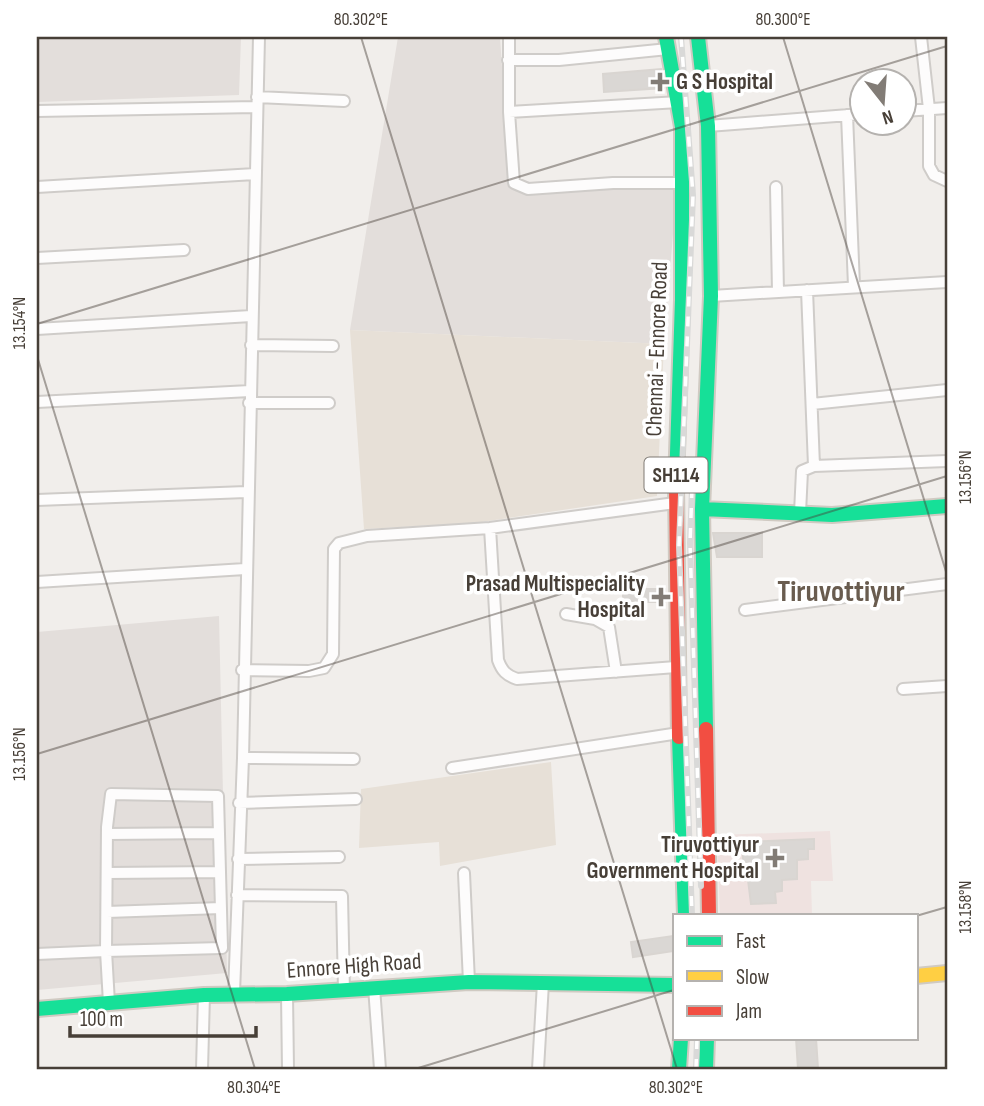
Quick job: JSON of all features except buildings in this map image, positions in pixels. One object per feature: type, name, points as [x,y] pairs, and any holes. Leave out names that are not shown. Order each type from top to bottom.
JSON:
[{"type":"main road","name":"SH114","points":[[698,37],[708,125],[710,296],[702,509],[709,914]]},
{"type":"main road","name":"Chennai - Ennore Road","points":[[667,43],[679,102],[683,177],[675,503],[676,667],[685,914]]},
{"type":"main road","points":[[683,177],[708,171]]},
{"type":"main road","points":[[702,509],[832,515],[947,506]]},
{"type":"main road","points":[[918,976],[947,973]]},
{"type":"main road","name":"Ennore High Road","points":[[37,1009],[234,993],[287,994],[469,982],[673,985]]},
{"type":"main road","points":[[679,1069],[681,1040]]},
{"type":"main road","points":[[706,1069],[707,1040]]},
{"type":"street","points":[[234,993],[239,803],[243,758],[246,492],[259,37]]},
{"type":"street","points":[[509,37],[509,112],[514,183],[528,189],[683,177]]},
{"type":"street","points":[[920,37],[929,109],[929,166],[933,175],[947,181]]},
{"type":"street","points":[[508,60],[559,60],[667,43]]},
{"type":"street","points":[[37,111],[344,101]]},
{"type":"street","points":[[509,112],[679,102]]},
{"type":"street","points":[[918,110],[947,108]]},
{"type":"street","points":[[708,125],[847,115],[854,286]]},
{"type":"street","points":[[37,187],[255,174]]},
{"type":"street","points":[[776,187],[778,292]]},
{"type":"street","points":[[37,258],[184,250]]},
{"type":"street","points":[[710,296],[947,282]]},
{"type":"street","points":[[807,290],[814,466]]},
{"type":"street","points":[[37,329],[251,316]]},
{"type":"street","points":[[251,345],[333,346]]},
{"type":"street","points":[[812,404],[947,390]]},
{"type":"street","points":[[37,402],[249,397],[329,403]]},
{"type":"street","points":[[800,513],[802,471],[814,466],[947,461]]},
{"type":"street","points":[[37,500],[246,492]]},
{"type":"street","points":[[243,670],[309,671],[324,668],[333,654],[334,549],[339,543],[367,536],[490,528],[675,503]]},
{"type":"street","points":[[490,528],[501,670],[517,679],[676,667]]},
{"type":"street","points":[[37,582],[245,569]]},
{"type":"street","points":[[745,610],[947,584]]},
{"type":"street","points":[[566,614],[596,619],[609,627],[616,671]]},
{"type":"street","points":[[903,689],[947,686]]},
{"type":"street","points":[[452,768],[679,733]]},
{"type":"street","points":[[243,758],[354,759]]},
{"type":"street","points":[[37,954],[106,951],[222,948],[218,796],[111,794],[107,834],[106,951],[109,1003]]},
{"type":"street","points":[[239,803],[356,799]]},
{"type":"street","points":[[107,834],[219,833]]},
{"type":"street","points":[[237,859],[339,857]]},
{"type":"street","points":[[107,873],[220,872]]},
{"type":"street","points":[[464,873],[469,982]]},
{"type":"street","points":[[237,895],[342,896],[344,991]]},
{"type":"street","points":[[107,912],[221,908]]},
{"type":"street","points":[[538,1069],[543,983]]},
{"type":"street","points":[[374,987],[380,1069]]},
{"type":"street","points":[[287,994],[288,1069]]},
{"type":"street","points":[[202,1069],[204,995]]},
{"type":"shaded area","points":[[37,37],[241,37],[239,95],[37,102]]},
{"type":"shaded area","points":[[398,37],[500,37],[510,189],[677,185],[664,344],[350,330]]},
{"type":"shaded area","points":[[350,330],[664,344],[657,496],[475,523],[364,529]]},
{"type":"shaded area","points":[[219,616],[227,973],[37,990],[37,632]]},
{"type":"shaded area","points":[[551,762],[556,845],[440,866],[439,842],[359,848],[361,789]]},
{"type":"shaded area","name":"Tiruvottiyur Government Hospital","points":[[830,831],[833,881],[811,881],[812,914],[720,914],[717,835]]},
{"type":"railway","points":[[681,37],[693,195],[679,545],[692,914]]},
{"type":"railway","points":[[692,488],[690,543],[701,886]]},
{"type":"railway","points":[[696,1069],[697,1040]]},
{"type":"traffic: fast","points":[[666,37],[682,127],[682,300],[676,484]]},
{"type":"traffic: fast","points":[[698,37],[708,126],[711,296],[702,509],[706,729]]},
{"type":"traffic: fast","points":[[702,509],[832,515],[947,506]]},
{"type":"traffic: fast","points":[[679,737],[685,914]]},
{"type":"traffic: fast","points":[[37,1009],[204,995],[287,994],[469,982],[673,985]]},
{"type":"traffic: fast","points":[[679,1069],[681,1040]]},
{"type":"traffic: fast","points":[[706,1069],[707,1040]]},
{"type":"traffic: slow","points":[[918,976],[947,973]]},
{"type":"traffic: jam","points":[[676,484],[679,737]]},
{"type":"traffic: jam","points":[[706,729],[709,914]]},
{"type":"place","name":"G S Hospital","points":[[660,82]]},
{"type":"place","name":"Prasad Multispeciality Hospital","points":[[661,597]]},
{"type":"place","name":"Tiruvottiyur Government Hospital","points":[[775,858]]},
{"type":"district","name":"Tiruvottiyur","points":[[841,592]]}]
